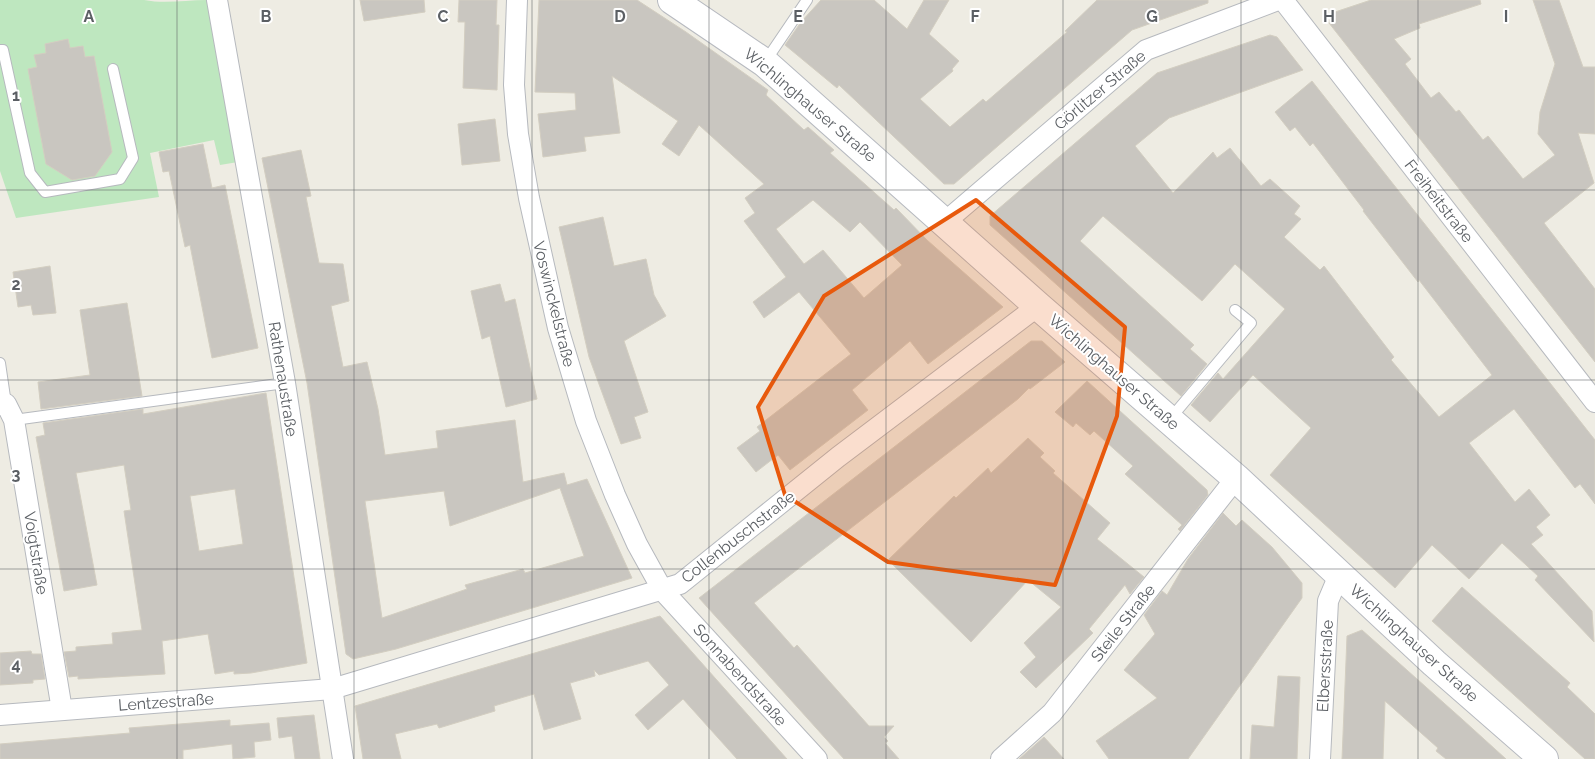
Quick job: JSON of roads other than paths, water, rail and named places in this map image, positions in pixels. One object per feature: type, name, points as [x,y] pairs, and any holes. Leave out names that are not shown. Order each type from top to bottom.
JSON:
[{"type":"street","name":"Rathenaustraße","points":[[217,0],[285,383],[343,759]]},
{"type":"street","name":"Voswinckelstraße","points":[[517,0],[514,85],[518,134],[558,328],[586,421],[615,495],[637,544],[663,591]]},
{"type":"street","name":"Wichlinghauser Straße","points":[[672,0],[765,63],[1038,306],[1236,478],[1434,663],[1544,759]]},
{"type":"street","name":"Görlitzer Straße","points":[[945,222],[1146,50],[1278,0]]},
{"type":"street","name":"Freiheitstraße","points":[[1283,0],[1595,402]]},
{"type":"street","name":"Collenbuschstraße","points":[[332,689],[663,591],[680,584],[838,457],[1038,306]]},
{"type":"street","name":"Voigtstraße","points":[[7,410],[62,710]]},
{"type":"street","name":"Steile Straße","points":[[1000,759],[1052,713],[1236,478]]},
{"type":"street","name":"Elbersstraße","points":[[1320,759],[1328,601],[1339,575]]},
{"type":"street","name":"Sonnabendstraße","points":[[663,591],[816,759]]},
{"type":"street","name":"Lentzestraße","points":[[0,715],[332,689]]},
{"type":"lane","points":[[765,63],[807,0]]},
{"type":"lane","points":[[0,50],[3,50],[30,173],[45,192],[120,179],[133,158],[113,69]]},
{"type":"lane","points":[[1169,420],[1251,323],[1235,310]]},
{"type":"lane","points":[[0,363],[7,410],[285,383]]}]
